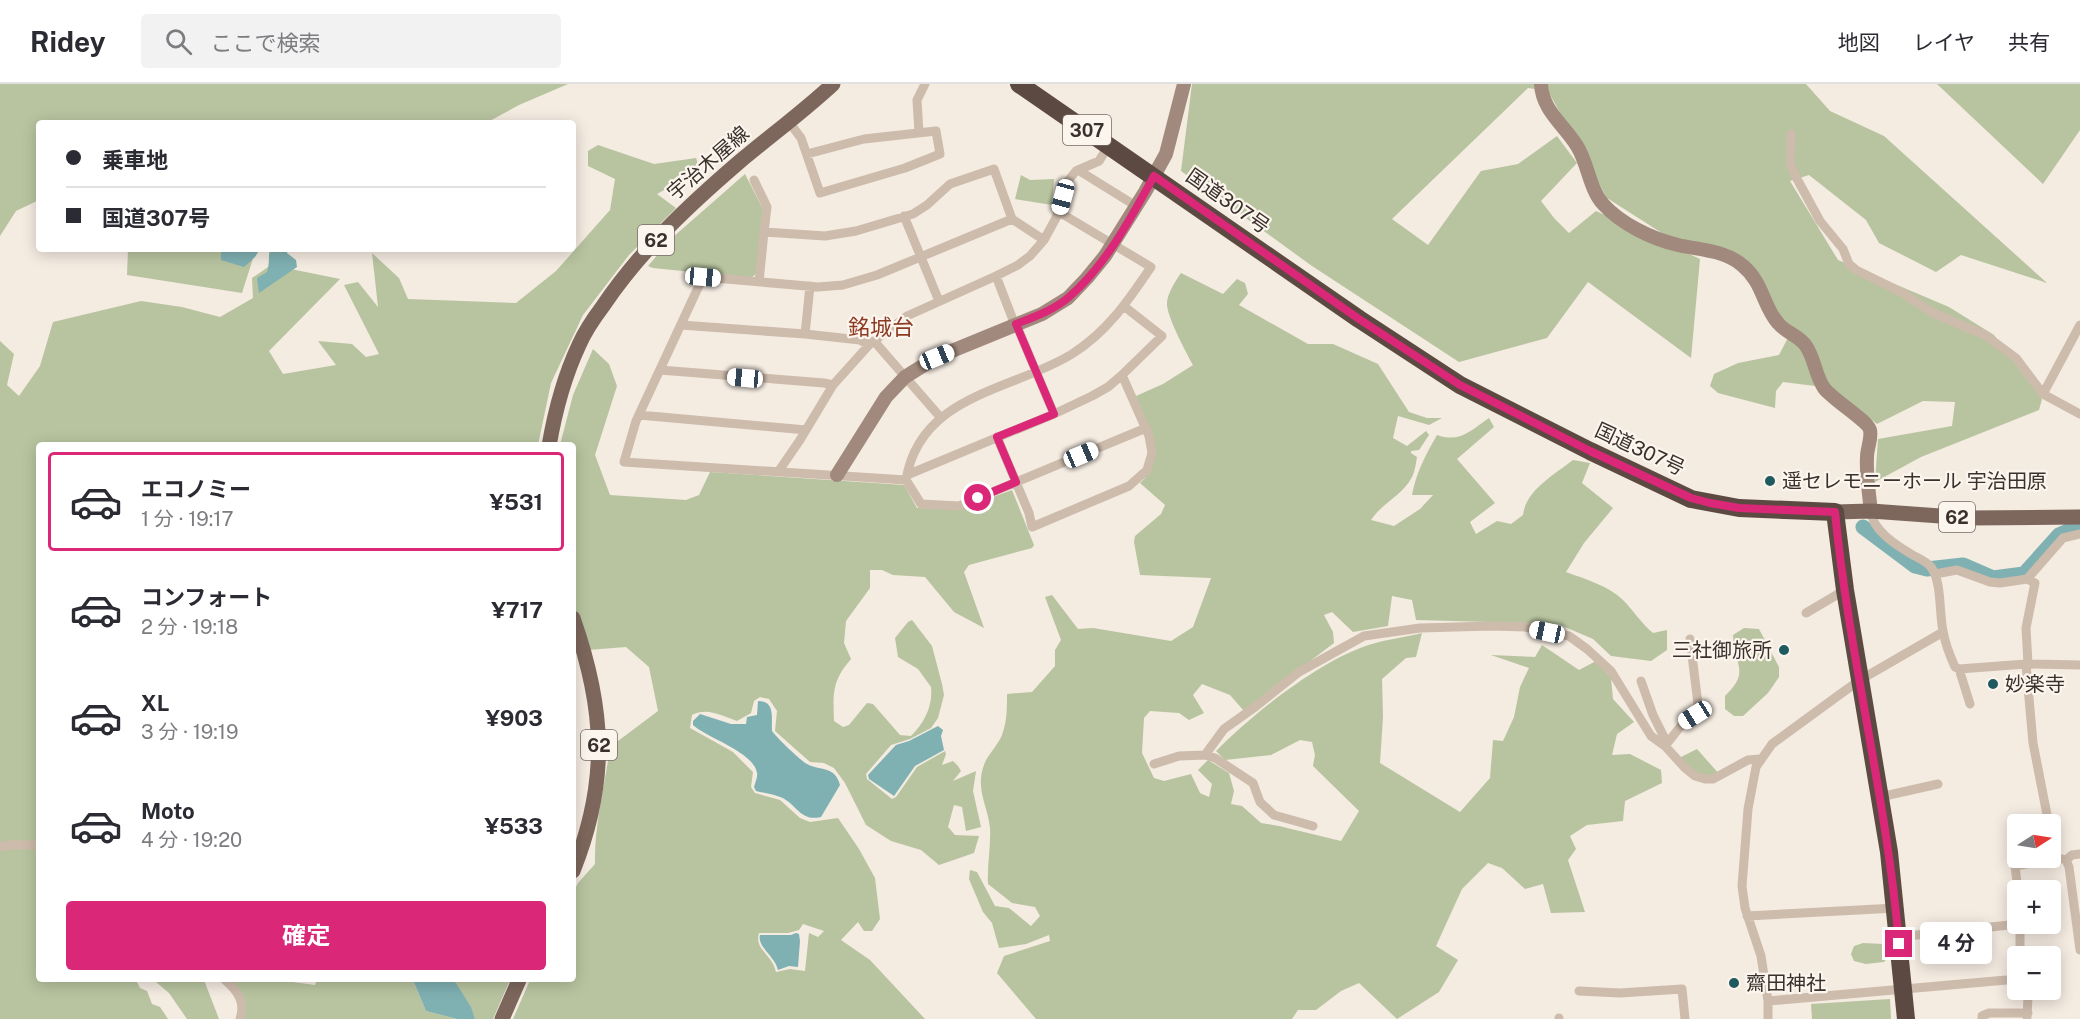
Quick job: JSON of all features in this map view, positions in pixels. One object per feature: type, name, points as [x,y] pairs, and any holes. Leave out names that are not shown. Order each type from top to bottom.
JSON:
[{"type":"highway","name":"国道307号","points":[[1019,84],[1359,319],[1460,385],[1590,451],[1691,498],[1739,508],[1835,512]]},
{"type":"highway","points":[[1835,512],[1845,590],[1896,908],[1906,1019]]},
{"type":"main road","name":"宇治木屋線","points":[[550,442],[555,413],[568,369],[586,331],[637,260],[675,220],[739,162],[833,84]]},
{"type":"main road","name":"62","points":[[1835,512],[1871,511],[1968,518],[2080,517]]},
{"type":"main road","name":"62","points":[[576,628],[592,681],[599,743],[597,782],[591,817],[576,862]]},
{"type":"main road","points":[[502,1019],[518,982]]},
{"type":"street","points":[[919,134],[917,100],[925,84]]},
{"type":"street","points":[[837,475],[886,397],[904,377],[937,357],[1042,314],[1068,298],[1088,279],[1113,244],[1166,154],[1184,84]]},
{"type":"street","points":[[1541,84],[1545,102],[1581,151],[1597,195],[1603,204],[1631,225],[1654,237],[1678,245],[1714,252],[1735,260],[1743,266],[1762,290],[1777,323],[1806,346],[1824,387],[1843,407],[1867,424],[1871,435],[1866,454],[1871,511],[1876,526],[1933,570],[1957,570],[1990,582],[2000,583],[2027,579],[2035,583],[2026,628],[2027,664],[2033,743],[2047,814]]},
{"type":"street","points":[[789,122],[801,138],[820,192],[905,168],[940,154],[936,131],[864,139],[807,154]]},
{"type":"street","points":[[1791,134],[1790,163],[1793,170],[1820,220],[1842,249],[1849,264],[1856,270],[1903,293],[1933,313],[1985,335],[2016,358],[2043,394],[2080,414]]},
{"type":"street","points":[[778,472],[833,385],[872,343],[907,316],[1018,266],[1044,240],[1059,212],[1067,182],[1078,170],[1099,162],[1109,145]]},
{"type":"street","points":[[764,232],[825,236],[856,231],[904,216],[927,205],[950,184],[994,169],[1012,219],[1044,240]]},
{"type":"street","points":[[1078,170],[1136,206]]},
{"type":"street","points":[[754,180],[767,207],[759,282]]},
{"type":"street","points":[[906,477],[920,443],[940,418],[975,396],[1036,372],[1072,354],[1086,344],[1111,323],[1125,307],[1151,267],[1059,212]]},
{"type":"street","points":[[904,216],[939,301]]},
{"type":"street","points":[[1012,219],[859,282],[837,286],[810,286],[703,277],[639,416],[624,462],[778,472],[906,477],[1054,414],[1108,387],[1161,336],[1125,307]]},
{"type":"street","points":[[996,276],[1054,414]]},
{"type":"street","points":[[805,334],[810,286]]},
{"type":"street","points":[[681,325],[805,334],[872,343],[940,418]]},
{"type":"street","points":[[2043,394],[2080,325]]},
{"type":"street","points":[[660,370],[824,382],[833,385]]},
{"type":"street","points":[[997,437],[1032,526],[1129,486],[1142,476],[1152,453],[1146,428],[1122,375]]},
{"type":"street","points":[[639,416],[806,430]]},
{"type":"street","points":[[906,477],[921,504],[959,506],[1146,428]]},
{"type":"street","points":[[2027,579],[2063,538],[2080,534]]},
{"type":"street","points":[[1933,570],[1940,597],[1943,632],[1955,667],[1959,669],[1970,704]]},
{"type":"street","points":[[1806,613],[1845,590]]},
{"type":"street","points":[[1204,755],[1224,729],[1299,672],[1364,636],[1420,628],[1491,626],[1525,627],[1569,636],[1587,649],[1611,671],[1651,736],[1665,746],[1695,776],[1713,779],[1748,760],[1760,759]]},
{"type":"street","points":[[1768,1019],[1768,1001],[1761,956],[1748,916],[1742,886],[1748,809],[1756,767],[1772,744],[1860,680],[1943,632]]},
{"type":"street","points":[[1665,746],[1684,722],[1695,715],[1698,704],[1690,639]]},
{"type":"street","points":[[1959,669],[2027,664],[2080,665]]},
{"type":"street","points":[[1641,681],[1653,715],[1665,737],[1665,746]]},
{"type":"street","points":[[1154,764],[1179,756],[1204,755],[1215,758],[1253,783],[1260,802],[1274,815],[1313,826]]},
{"type":"street","points":[[1880,797],[1938,784]]},
{"type":"street","points":[[0,847],[36,845]]},
{"type":"street","points":[[2017,880],[2015,866],[2080,854]]},
{"type":"street","points":[[2062,859],[2069,867],[2080,950]]},
{"type":"street","points":[[1748,916],[1896,908]]},
{"type":"street","points":[[1898,937],[2007,925]]},
{"type":"street","points":[[1768,1001],[2007,981]]},
{"type":"street","points":[[227,982],[235,989],[243,1004],[240,1019]]},
{"type":"street","points":[[1579,991],[1620,993],[1682,990],[1685,1019]]},
{"type":"street","points":[[1982,1019],[1982,1016],[1989,1013],[2028,1016],[2028,1000]]},
{"type":"green space","points":[[0,84],[568,84],[519,105],[492,120],[36,120],[36,201],[16,211],[0,236]]},
{"type":"green space","points":[[1192,84],[1806,84],[1830,111],[1884,136],[2047,283],[1961,255],[1936,272],[1879,243],[1866,220],[1809,175],[1790,181],[1838,260],[1949,307],[1994,335],[2042,399],[2039,410],[1921,457],[1875,482],[1878,439],[1952,426],[1955,402],[1923,401],[1877,424],[1831,388],[1783,382],[1776,391],[1775,408],[1718,393],[1710,386],[1714,374],[1738,363],[1779,355],[1793,328],[1783,319],[1746,259],[1668,237],[1607,198],[1548,91],[1528,88],[1392,219],[1428,245],[1481,171],[1518,164],[1557,136],[1577,163],[1541,201],[1569,233],[1596,211],[1700,259],[1691,358],[1588,282],[1547,338],[1459,362],[1312,266],[1181,171]]},
{"type":"green space","points":[[1937,84],[2080,84],[2080,130],[2043,184]]},
{"type":"green space","points":[[598,145],[654,164],[696,158],[700,170],[657,194],[676,208],[629,255],[583,315],[551,383],[539,442],[36,442],[36,982],[137,982],[140,988],[147,991],[152,1004],[160,1007],[168,1019],[0,1019],[0,341],[14,354],[7,385],[19,396],[40,366],[53,322],[141,301],[182,307],[220,317],[253,298],[252,278],[271,265],[340,279],[269,351],[283,374],[336,365],[318,341],[352,344],[366,357],[379,354],[344,285],[358,282],[378,307],[372,253],[399,278],[408,299],[516,303],[556,271],[573,252],[576,252],[576,248],[610,210],[615,179],[588,166],[588,151]]},
{"type":"green space","points":[[745,174],[763,209],[757,273],[751,278],[648,266],[672,238]]},
{"type":"green space","points":[[1021,175],[1030,180],[1054,179],[1052,205],[1015,199]]},
{"type":"green space","points":[[128,252],[255,252],[242,293],[127,275]]},
{"type":"green space","points":[[1181,273],[1223,294],[1237,279],[1245,283],[1248,294],[1239,305],[1308,344],[1333,344],[1378,364],[1409,412],[1427,418],[1442,418],[1429,425],[1398,416],[1393,438],[1407,446],[1426,431],[1429,435],[1419,450],[1411,451],[1417,457],[1414,472],[1408,483],[1371,520],[1394,526],[1420,509],[1433,495],[1412,495],[1422,464],[1437,435],[1459,437],[1489,418],[1494,427],[1457,459],[1495,503],[1470,522],[1476,534],[1497,521],[1511,524],[1523,515],[1529,498],[1535,491],[1573,460],[1590,463],[1582,483],[1613,508],[1584,543],[1566,572],[1596,583],[1617,595],[1653,633],[1667,630],[1667,650],[1651,661],[1611,656],[1593,639],[1558,624],[1416,620],[1412,600],[1392,596],[1388,626],[1353,632],[1332,612],[1324,615],[1333,632],[1334,643],[1244,711],[1230,695],[1202,684],[1193,695],[1204,713],[1189,720],[1179,713],[1150,711],[1144,718],[1142,753],[1154,778],[1164,781],[1191,774],[1200,793],[1209,797],[1212,784],[1198,770],[1208,760],[1229,773],[1234,791],[1231,804],[1242,806],[1261,823],[1341,841],[1359,811],[1313,766],[1315,755],[1312,742],[1300,740],[1271,755],[1225,760],[1216,751],[1268,705],[1332,661],[1378,642],[1422,633],[1416,657],[1406,658],[1382,679],[1383,717],[1380,763],[1460,812],[1490,778],[1493,740],[1503,741],[1514,717],[1520,687],[1529,668],[1491,655],[1535,657],[1542,645],[1579,670],[1596,661],[1611,678],[1613,699],[1634,722],[1617,734],[1612,755],[1630,754],[1661,770],[1662,783],[1625,801],[1623,821],[1587,825],[1570,836],[1576,849],[1568,860],[1585,912],[1551,913],[1543,884],[1525,889],[1502,868],[1488,863],[1462,889],[1436,946],[1458,960],[1439,992],[1397,1019],[1359,983],[1341,991],[1316,1010],[1298,1010],[1292,1019],[1036,1019],[997,973],[1004,956],[1050,941],[1049,935],[1026,944],[999,948],[992,923],[983,912],[969,879],[970,870],[977,872],[995,906],[1009,908],[1031,926],[1040,916],[1035,907],[1012,903],[988,884],[990,828],[981,776],[984,764],[1004,730],[1007,694],[1032,692],[1055,666],[1055,650],[1061,640],[1045,597],[1052,595],[1078,629],[1093,628],[1171,641],[1193,627],[1211,578],[1140,575],[1134,542],[1135,536],[1161,514],[1165,505],[1140,483],[1153,463],[1136,396],[1163,384],[1193,365],[1177,334],[1167,303],[1174,283]]},
{"type":"green space","points":[[593,349],[609,364],[617,386],[595,455],[610,495],[686,500],[699,495],[710,472],[904,485],[917,508],[960,509],[1012,490],[1034,545],[1032,548],[969,565],[964,572],[984,628],[954,612],[925,577],[893,575],[882,570],[870,570],[870,588],[846,621],[844,643],[851,659],[840,674],[834,695],[834,721],[843,727],[849,725],[867,703],[873,704],[900,735],[911,736],[927,714],[931,701],[931,687],[918,669],[898,657],[895,638],[912,620],[932,646],[944,695],[938,718],[931,728],[910,739],[891,745],[866,774],[867,779],[892,799],[896,797],[917,767],[945,751],[942,765],[953,761],[961,771],[953,781],[976,771],[973,791],[981,827],[966,831],[962,807],[954,805],[948,827],[955,835],[979,836],[974,853],[939,865],[921,850],[891,841],[866,825],[845,783],[834,768],[824,763],[810,762],[775,731],[777,711],[769,699],[760,697],[754,701],[751,713],[737,721],[709,712],[692,715],[690,728],[733,752],[753,772],[751,787],[755,793],[780,800],[800,818],[810,822],[838,818],[875,878],[880,919],[872,931],[864,931],[858,922],[841,940],[870,960],[925,1019],[513,1019],[529,982],[576,982],[576,887],[595,864],[598,820],[610,747],[658,711],[649,667],[626,647],[588,650],[576,611],[576,442],[561,442],[573,395]],"holes":[[[803,924],[824,931],[818,937],[809,933],[805,971],[790,969],[776,972],[758,939],[759,933],[788,933],[799,930]]]},
{"type":"green space","points":[[1744,628],[1759,629],[1779,667],[1779,677],[1768,693],[1743,716],[1734,716],[1725,709],[1725,696],[1733,687],[1739,674],[1733,635]]},
{"type":"green space","points":[[1697,749],[1720,775],[1705,779],[1677,759]]},
{"type":"green space","points":[[1863,943],[1884,944],[1889,949],[1888,957],[1884,962],[1866,964],[1854,961],[1851,954],[1854,946]]},
{"type":"green space","points":[[156,982],[205,982],[219,1019],[187,1019],[169,993]]},
{"type":"green space","points":[[229,982],[293,982],[315,985],[316,982],[414,982],[426,1011],[457,1019],[243,1019],[244,1013]]},
{"type":"green space","points":[[455,982],[509,982],[493,1019],[475,1019]]},
{"type":"green space","points":[[1890,999],[1891,1019],[1812,1019],[1811,1004]]},
{"type":"water","points":[[221,252],[258,252],[244,267],[221,260]]},
{"type":"water","points":[[270,252],[287,252],[296,260],[297,267],[259,293],[257,278],[267,272]]},
{"type":"water","points":[[758,701],[770,707],[772,731],[783,743],[807,764],[831,771],[838,779],[840,785],[821,817],[808,817],[786,800],[756,791],[754,787],[757,773],[748,758],[693,725],[693,721],[700,714],[731,724],[746,724],[747,717],[757,715]]},
{"type":"water","points":[[938,726],[943,730],[941,736],[944,750],[915,766],[894,796],[869,779],[868,775],[896,745]]},
{"type":"water","points":[[799,934],[800,941],[798,967],[789,966],[778,970],[774,960],[761,944],[760,935]]},
{"type":"water","points":[[414,982],[455,982],[471,1007],[475,1019],[457,1019],[426,1011]]},
{"type":"waterway","points":[[1863,527],[1915,566],[1927,569],[1963,565],[1993,578],[2024,574],[2059,535],[2080,526]]},
{"type":"place","name":"遥セレモニーホール 宇治田原","points":[[1770,481]]},
{"type":"place","name":"三社御旅所","points":[[1784,650]]},
{"type":"place","name":"妙楽寺","points":[[1993,684]]},
{"type":"place","name":"齋田神社","points":[[1734,983]]},
{"type":"district","name":"銘城台","points":[[881,327]]},
{"type":"route","points":[[978,498],[1016,482],[997,437],[1054,414],[1016,324],[1042,314],[1068,298],[1088,279],[1106,256],[1154,176],[1359,319],[1460,385],[1590,451],[1691,498],[1710,503],[1739,508],[1835,512],[1845,590],[1889,852],[1899,944]]}]
